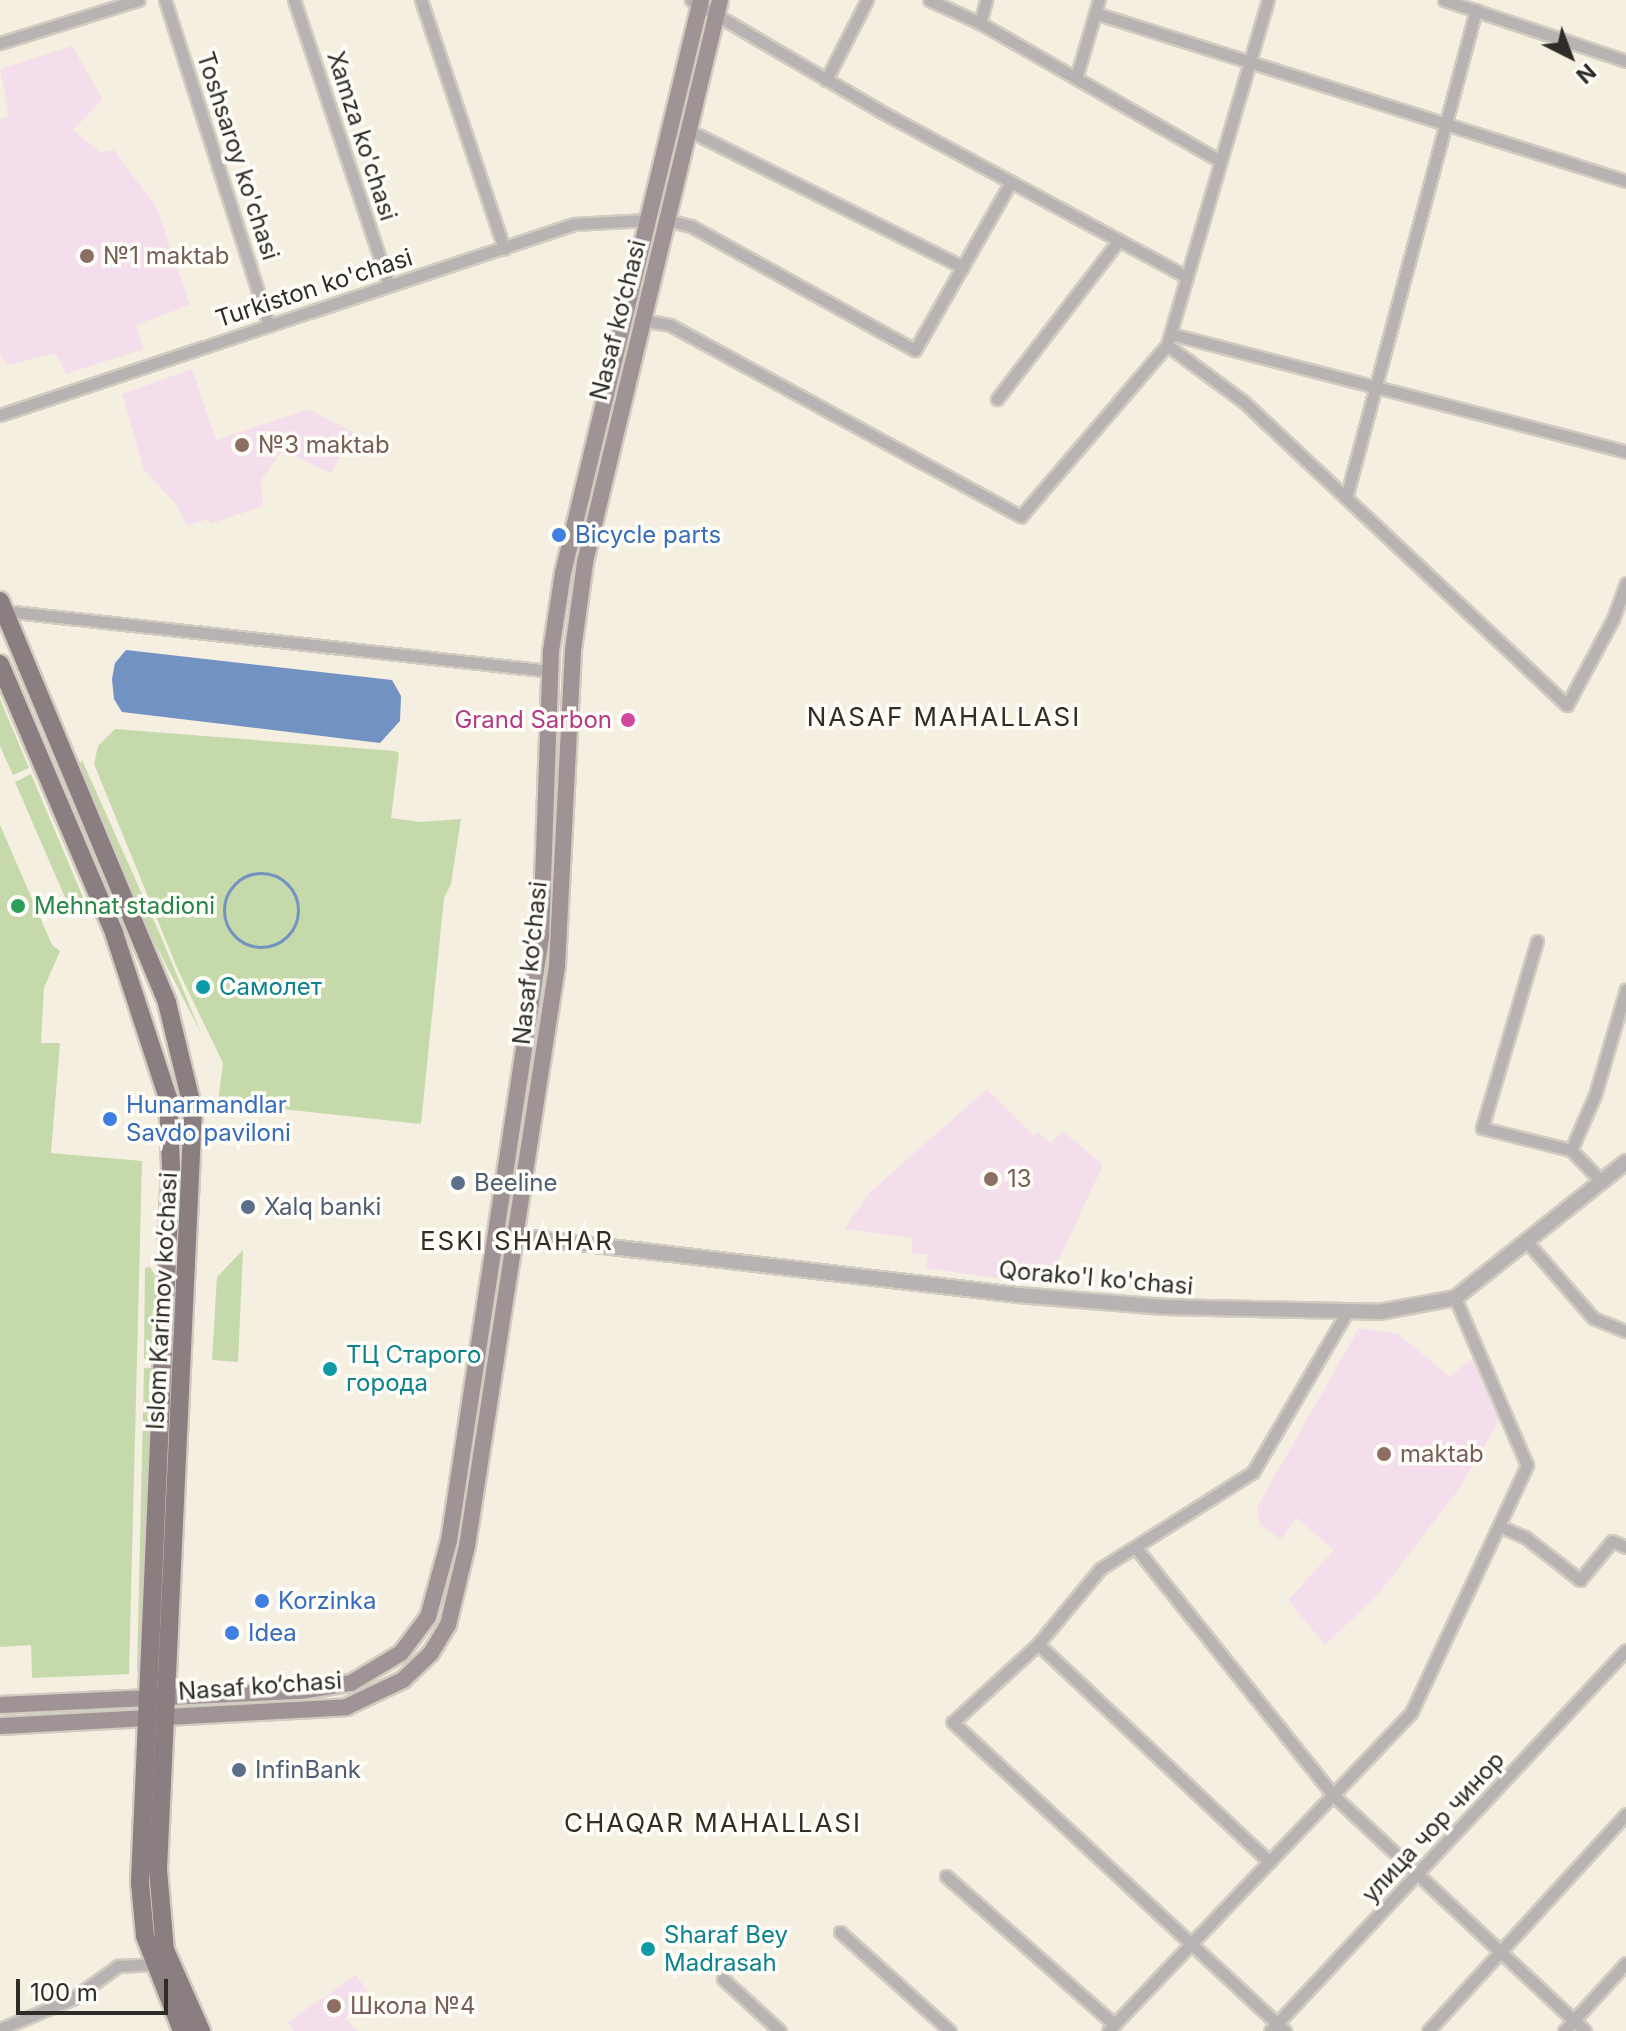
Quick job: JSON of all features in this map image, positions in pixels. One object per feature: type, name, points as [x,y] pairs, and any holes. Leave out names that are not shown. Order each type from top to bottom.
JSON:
[{"type":"main road","name":"Nasaf ko‘chasi","points":[[0,1726],[346,1707],[403,1680],[431,1653],[448,1625],[479,1471],[557,966],[573,650],[585,562],[720,0]]},
{"type":"main road","name":"Nasaf ko‘chasi","points":[[0,1705],[326,1688],[384,1668],[417,1637],[437,1596],[500,1234],[541,937],[550,671],[563,573],[697,2]]},
{"type":"main road","name":"Islom Karimov ko‘chasi","points":[[2,606],[167,1003],[193,1110],[159,1922],[174,1974],[201,2031]]},
{"type":"main road","name":"Islom Karimov ko‘chasi","points":[[0,664],[137,991],[168,1098],[170,1129],[140,1883],[153,1964],[182,2031]]},
{"type":"main road","points":[[94,885],[116,877]]},
{"type":"main road","points":[[461,1468],[479,1471]]},
{"type":"street","points":[[0,43],[138,0]]},
{"type":"street","name":"Toshsaroy ko'chasi","points":[[165,0],[269,326]]},
{"type":"street","name":"Xamza ko'chasi","points":[[294,0],[389,286]]},
{"type":"street","points":[[421,0],[504,248]]},
{"type":"street","points":[[826,80],[867,0]]},
{"type":"street","points":[[929,0],[980,23],[1220,161]]},
{"type":"street","points":[[980,23],[986,0]]},
{"type":"street","points":[[1076,78],[1099,0]]},
{"type":"street","points":[[642,320],[670,325],[1021,516],[1169,339],[1268,0]]},
{"type":"street","points":[[1444,0],[1626,61]]},
{"type":"street","points":[[697,2],[714,17],[826,80],[1185,276]]},
{"type":"street","points":[[1346,498],[1372,387],[1476,10]]},
{"type":"street","points":[[1095,13],[1250,59],[1626,181]]},
{"type":"street","points":[[688,130],[963,267]]},
{"type":"street","points":[[667,220],[691,226],[915,350],[1011,182]]},
{"type":"street","name":"Turkiston ko'chasi","points":[[0,415],[574,224],[646,220]]},
{"type":"street","points":[[997,399],[1119,240]]},
{"type":"street","points":[[1169,339],[1626,452]]},
{"type":"street","points":[[1169,339],[1244,402],[1567,705],[1613,619],[1626,583]]},
{"type":"street","points":[[2,606],[550,671]]},
{"type":"street","points":[[1537,941],[1482,1128],[1571,1150],[1602,1182]]},
{"type":"street","points":[[1571,1150],[1595,1095],[1626,989]]},
{"type":"street","name":"Qorako'l ko'chasi","points":[[517,1236],[1018,1295],[1345,1315],[1455,1298],[1626,1162]]},
{"type":"street","points":[[500,1234],[517,1236]]},
{"type":"street","points":[[1527,1242],[1593,1318],[1626,1331]]},
{"type":"street","points":[[946,1876],[1111,2028],[1190,1941],[1334,1796],[1411,1713],[1527,1465],[1455,1298]]},
{"type":"street","points":[[1277,2028],[1190,1941],[953,1722],[1038,1644],[1100,1569],[1253,1472],[1345,1315]]},
{"type":"street","points":[[1499,1526],[1525,1537],[1580,1580],[1612,1541],[1626,1547]]},
{"type":"street","points":[[1136,1548],[1334,1796],[1585,2031]]},
{"type":"street","points":[[1038,1644],[1269,1862]]},
{"type":"street","name":"улица чор чинор","points":[[1277,2028],[1626,1650]]},
{"type":"street","points":[[1428,2031],[1626,1814]]},
{"type":"street","points":[[840,1932],[950,2031]]},
{"type":"street","points":[[1564,2031],[1626,1963]]},
{"type":"street","points":[[0,2029],[72,1999],[118,1966],[153,1964]]},
{"type":"street","points":[[723,1979],[780,2031]]},
{"type":"shaded area","name":"№1 maktab","points":[[72,46],[103,99],[73,130],[100,152],[114,150],[157,208],[190,305],[136,325],[144,349],[66,374],[55,353],[7,365],[0,355],[0,119],[9,116],[0,69]]},
{"type":"shaded area","name":"№3 maktab","points":[[192,369],[216,440],[309,409],[354,433],[331,473],[282,450],[261,480],[263,506],[210,524],[208,519],[187,526],[176,504],[144,470],[122,394]]},
{"type":"shaded area","name":"13","points":[[987,1089],[1034,1136],[1037,1132],[1051,1143],[1063,1131],[1103,1165],[1047,1285],[925,1268],[928,1255],[912,1253],[912,1238],[844,1229],[869,1193]]},
{"type":"shaded area","name":"maktab","points":[[1359,1328],[1398,1334],[1450,1377],[1474,1357],[1501,1418],[1459,1489],[1380,1592],[1325,1645],[1288,1600],[1334,1550],[1297,1518],[1281,1539],[1260,1525],[1257,1507]]},
{"type":"shaded area","name":"Школа №4","points":[[356,1975],[370,1995],[345,2018],[358,2031],[293,2031],[288,2022]]},
{"type":"green space","points":[[0,699],[29,768],[13,775],[0,746]]},
{"type":"green space","points":[[115,729],[395,751],[399,753],[391,818],[421,822],[461,819],[451,884],[444,898],[421,1124],[218,1102],[223,1063],[178,970],[94,764],[98,746]]},
{"type":"green space","points":[[82,760],[201,1033],[139,912],[77,769]]},
{"type":"green space","points":[[31,774],[85,902],[70,909],[15,782]]},
{"type":"green space","points":[[0,825],[52,945],[60,951],[44,988],[41,1043],[60,1043],[51,1153],[142,1161],[129,1674],[32,1678],[31,1645],[0,1647]]},
{"type":"green space","points":[[243,1250],[238,1362],[212,1360],[217,1277]]},
{"type":"green space","points":[[150,1267],[158,1280],[155,1359],[144,1359],[145,1268]]},
{"type":"green space","points":[[144,1368],[154,1368],[140,1672],[137,1671]]},
{"type":"water","points":[[126,650],[392,680],[401,696],[400,721],[380,743],[122,712],[114,699],[112,679],[115,663]]},
{"type":"waterway","points":[[254,873],[268,873],[282,879],[292,889],[298,910],[296,924],[282,941],[268,947],[254,947],[240,941],[230,931],[224,917],[224,903],[230,889],[240,879],[254,873]]},
{"type":"place","name":"№1 maktab","points":[[87,256]]},
{"type":"place","name":"№3 maktab","points":[[242,445]]},
{"type":"place","name":"Bicycle parts","points":[[559,535]]},
{"type":"place","name":"Grand Sarbon","points":[[628,720]]},
{"type":"place","name":"Mehnat stadioni","points":[[18,906]]},
{"type":"place","name":"Самолет","points":[[203,987]]},
{"type":"place","name":"Hunarmandlar Savdo paviloni","points":[[110,1119]]},
{"type":"place","name":"13","points":[[991,1179]]},
{"type":"place","name":"Beeline","points":[[458,1183]]},
{"type":"place","name":"Xalq banki","points":[[248,1207]]},
{"type":"place","name":"ТЦ Старого города","points":[[330,1369]]},
{"type":"place","name":"maktab","points":[[1384,1454]]},
{"type":"place","name":"Korzinka","points":[[262,1601]]},
{"type":"place","name":"Idea","points":[[232,1633]]},
{"type":"place","name":"InfinBank","points":[[239,1770]]},
{"type":"place","name":"Sharaf Bey Madrasah","points":[[648,1949]]},
{"type":"place","name":"Школа №4","points":[[334,2006]]},
{"type":"district","name":"NASAF MAHALLASI","points":[[944,717]]},
{"type":"district","name":"ESKI SHAHAR","points":[[517,1241]]},
{"type":"district","name":"CHAQAR MAHALLASI","points":[[713,1823]]}]
